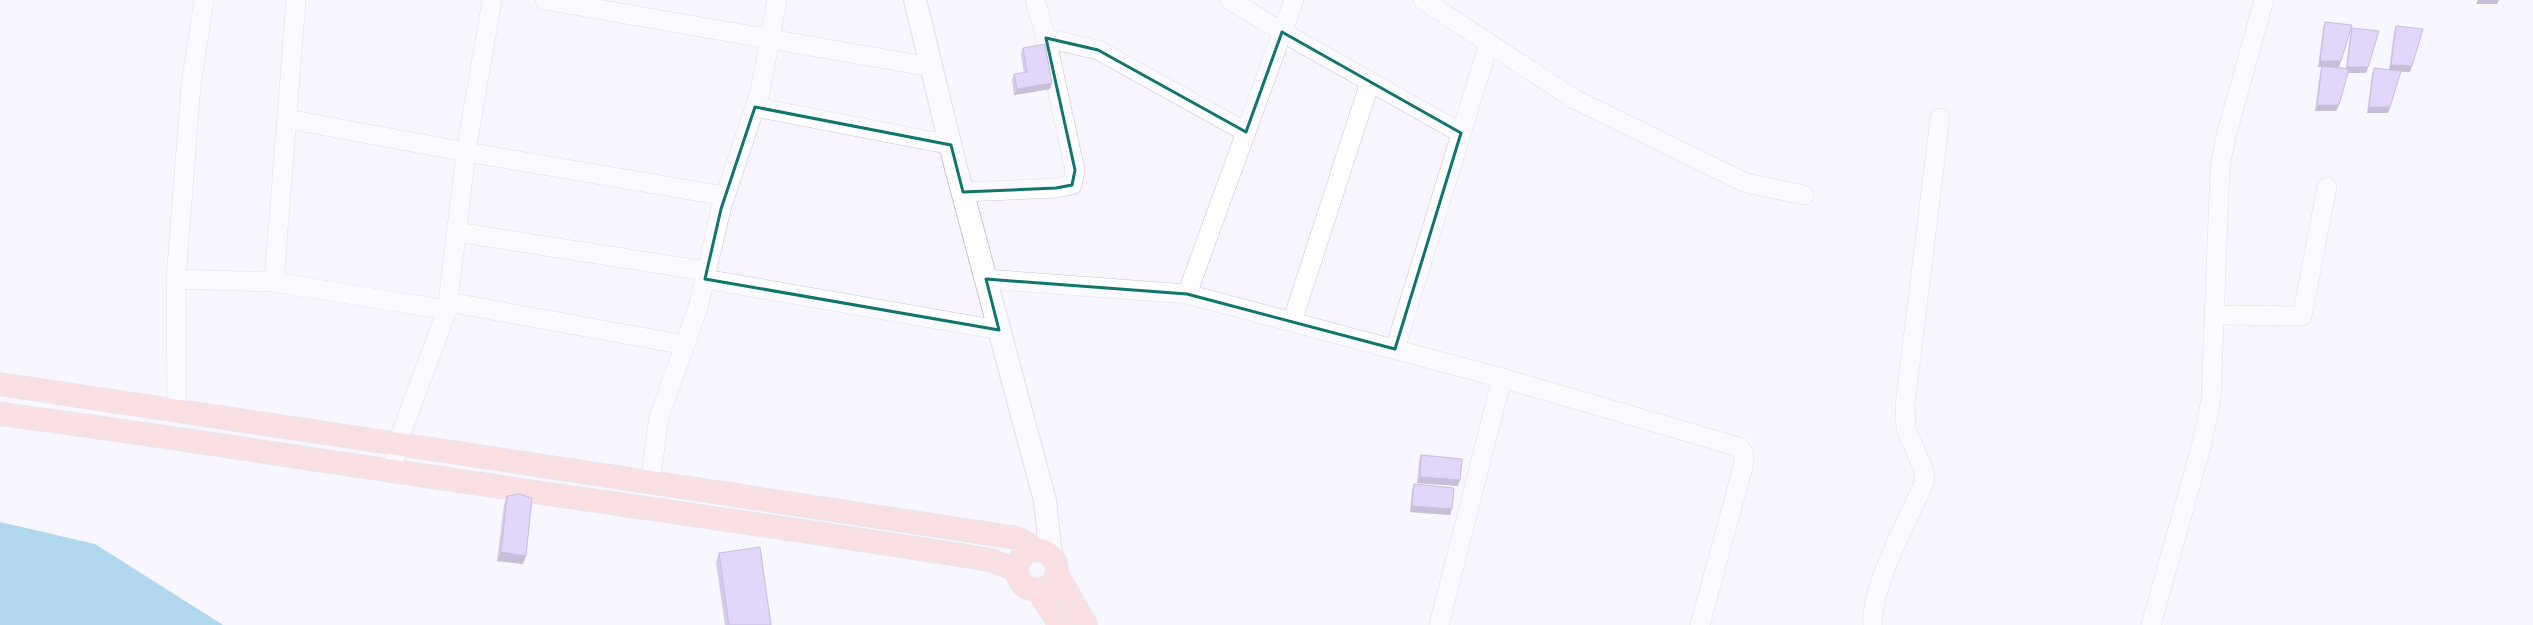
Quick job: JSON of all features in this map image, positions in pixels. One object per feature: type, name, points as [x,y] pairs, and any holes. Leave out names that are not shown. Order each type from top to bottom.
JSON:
[{"type":"main road","points":[[0,384],[398,442],[650,483],[1017,538],[1049,560],[1086,625]]},
{"type":"main road","points":[[0,414],[143,432],[392,471],[816,532],[990,560],[1016,570]]},
{"type":"main road","points":[[1026,553],[1049,560],[1050,586],[1038,591],[1025,588],[1017,577],[1016,570],[1017,564],[1026,553]]},
{"type":"main road","points":[[1038,591],[1060,625]]},
{"type":"street","points":[[177,410],[176,279],[191,85],[204,0]]},
{"type":"street","points":[[274,282],[296,0]]},
{"type":"street","points":[[392,471],[398,442],[447,306],[466,152],[492,0]]},
{"type":"street","points":[[545,0],[931,67]]},
{"type":"street","points":[[650,483],[659,417],[698,308],[725,196],[755,106],[777,0]]},
{"type":"street","points":[[914,0],[999,330],[1045,501],[1049,560]]},
{"type":"street","points":[[963,192],[1056,188],[1072,185],[1075,170],[1046,38],[1035,0]]},
{"type":"street","points":[[1230,0],[1282,32],[1461,133]]},
{"type":"street","points":[[1187,294],[1294,0]]},
{"type":"street","points":[[1423,0],[1574,99],[1746,183],[1804,195]]},
{"type":"street","points":[[2151,625],[2201,447],[2211,400],[2216,315],[2220,167],[2226,136],[2264,0]]},
{"type":"street","points":[[1046,38],[1098,50],[1246,132]]},
{"type":"street","points":[[1395,349],[1489,43]]},
{"type":"street","points":[[1292,322],[1370,82]]},
{"type":"street","points":[[755,106],[951,145]]},
{"type":"street","points":[[1873,625],[1872,610],[1880,584],[1925,481],[1922,468],[1906,429],[1906,405],[1940,118]]},
{"type":"street","points":[[287,119],[466,152],[725,196]]},
{"type":"street","points":[[2216,315],[2302,316],[2327,187]]},
{"type":"street","points":[[456,232],[706,275],[999,330]]},
{"type":"street","points":[[176,279],[274,282],[447,306],[685,345]]},
{"type":"street","points":[[986,279],[1187,294],[1502,378],[1739,447],[1744,454],[1743,467],[1700,625]]},
{"type":"street","points":[[1439,625],[1502,378]]},
{"type":"highlighted area","points":[[1282,32],[1461,133],[1395,349],[1187,294],[986,279],[999,330],[705,279],[721,209],[755,107],[951,145],[963,192],[1056,188],[1072,185],[1075,170],[1046,38],[1098,50],[1246,132]]},
{"type":"water","points":[[0,522],[95,544],[223,625],[0,625]]},
{"type":"building","points":[[2325,22],[2352,25],[2341,61],[2320,61]]},
{"type":"building","points":[[2396,26],[2423,29],[2412,66],[2391,65]]},
{"type":"building","points":[[2352,28],[2379,31],[2368,67],[2347,67]]},
{"type":"building","points":[[1045,44],[1052,83],[1017,89],[1014,74],[1027,72],[1023,48]]},
{"type":"building","points":[[2322,66],[2349,69],[2339,105],[2317,105]]},
{"type":"building","points":[[2374,68],[2401,71],[2390,107],[2369,107]]},
{"type":"building","points":[[1421,455],[1462,459],[1460,480],[1420,477]]},
{"type":"building","points":[[1414,484],[1454,488],[1452,509],[1412,506]]},
{"type":"building","points":[[519,494],[532,498],[526,556],[501,552],[507,496]]},
{"type":"building","points":[[760,547],[771,625],[729,625],[719,553]]}]
